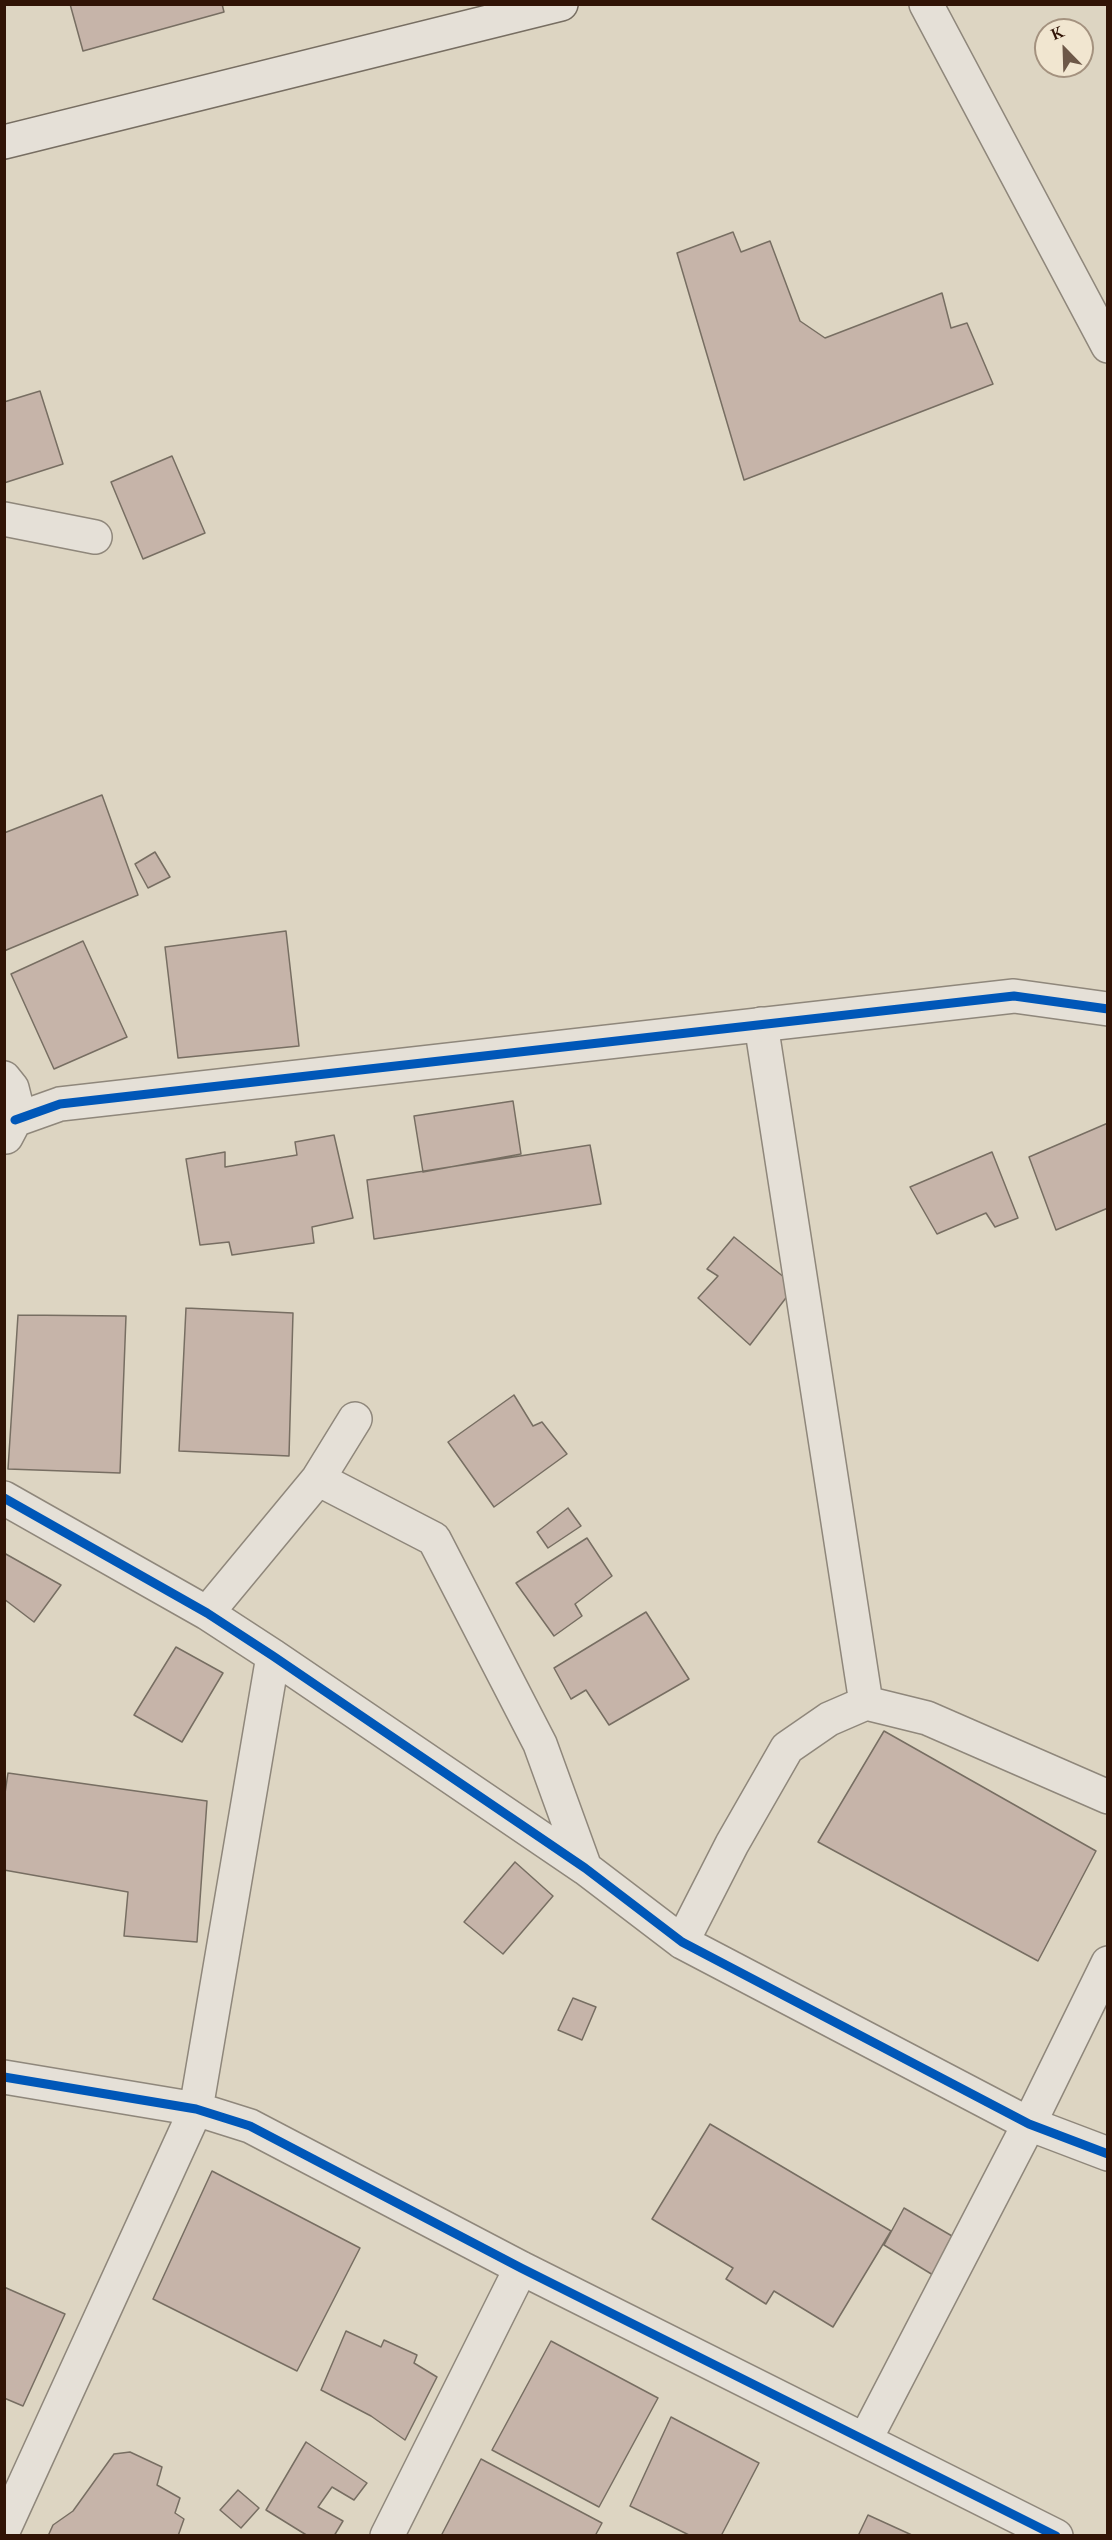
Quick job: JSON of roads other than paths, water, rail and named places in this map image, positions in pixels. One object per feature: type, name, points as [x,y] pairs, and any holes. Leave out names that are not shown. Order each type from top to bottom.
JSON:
[{"type":"street","points":[[926,4],[1107,346]]},
{"type":"street","points":[[4,142],[549,6]]},
{"type":"street","points":[[4,519],[95,537]]},
{"type":"street","points":[[10,1129],[60,1104],[1014,996],[1107,1009]]},
{"type":"street","points":[[761,1024],[866,1703]]},
{"type":"street","points":[[4,1078],[12,1088],[16,1104],[10,1129]]},
{"type":"street","points":[[207,1613],[318,1479],[355,1419]]},
{"type":"street","points":[[318,1479],[434,1539],[540,1744],[585,1868]]},
{"type":"street","points":[[4,1498],[207,1613],[273,1656],[585,1868],[682,1942],[1029,2124],[1107,2154]]},
{"type":"street","points":[[4,2529],[196,2109],[273,1656]]},
{"type":"street","points":[[682,1942],[732,1844],[787,1748],[830,1719],[866,1703],[927,1718],[1107,1797]]},
{"type":"street","points":[[865,2440],[1029,2124],[1093,2027],[1107,1963]]},
{"type":"street","points":[[4,2077],[196,2109],[250,2126],[521,2268],[1056,2535]]},
{"type":"street","points":[[387,2535],[521,2268]]}]
